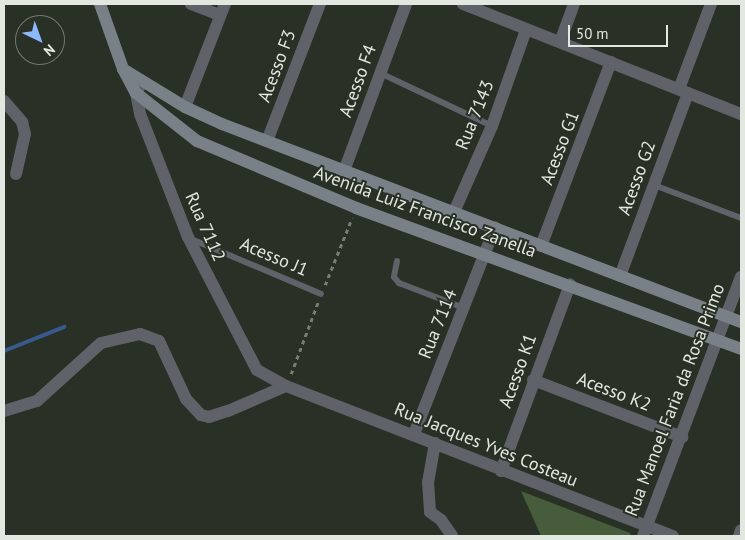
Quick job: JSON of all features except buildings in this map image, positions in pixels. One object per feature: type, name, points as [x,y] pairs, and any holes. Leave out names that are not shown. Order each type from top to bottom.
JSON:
[{"type":"street","name":"Avenida Luiz Francisco Zanella","points":[[100,4],[123,69],[136,93],[197,141],[356,208],[570,284],[741,349]]},
{"type":"street","points":[[185,107],[223,10],[191,4]]},
{"type":"street","name":"Acesso F3","points":[[267,141],[320,4]]},
{"type":"street","name":"Acesso F4","points":[[344,171],[379,72],[406,4]]},
{"type":"street","points":[[463,4],[741,114]]},
{"type":"street","points":[[560,42],[574,4]]},
{"type":"street","name":"Acesso G2","points":[[620,276],[653,185],[711,4]]},
{"type":"street","name":"Rua 7143","points":[[454,212],[492,126],[526,30]]},
{"type":"street","name":"Acesso G1","points":[[542,246],[611,62]]},
{"type":"street","name":"Avenida Luiz Francisco Zanella","points":[[123,69],[185,107],[267,141],[741,322]]},
{"type":"street","points":[[136,93],[143,81]]},
{"type":"street","name":"Rua 7112","points":[[136,93],[140,114],[188,237],[251,364],[268,377]]},
{"type":"street","points":[[4,101],[22,122],[25,134],[16,174]]},
{"type":"street","name":"Rua 7114","points":[[414,434],[495,227]]},
{"type":"street","name":"Rua Manoel Faria da Rosa Primo","points":[[644,531],[682,437],[741,277]]},
{"type":"street","name":"Acesso K1","points":[[501,471],[570,284]]},
{"type":"street","points":[[4,411],[37,402],[101,343],[140,334],[159,341],[186,399],[193,410],[201,415],[209,417],[228,412],[286,386]]},
{"type":"street","name":"Rua Jacques Yves Costeau","points":[[268,377],[286,386],[414,434],[644,531],[673,536]]},
{"type":"street","name":"Acesso K2","points":[[533,380],[682,437]]},
{"type":"street","points":[[435,443],[428,482],[430,512],[441,520],[452,536]]},
{"type":"street","points":[[739,536],[741,530]]},
{"type":"lane","points":[[379,72],[492,126]]},
{"type":"lane","points":[[653,185],[741,218]]},
{"type":"lane","name":"Acesso J1","points":[[188,237],[321,294]]},
{"type":"lane","points":[[397,261],[394,277],[399,283],[464,308]]},
{"type":"green space","points":[[521,491],[630,533],[631,536],[541,536]]},
{"type":"waterway","points":[[4,351],[64,327]]}]
